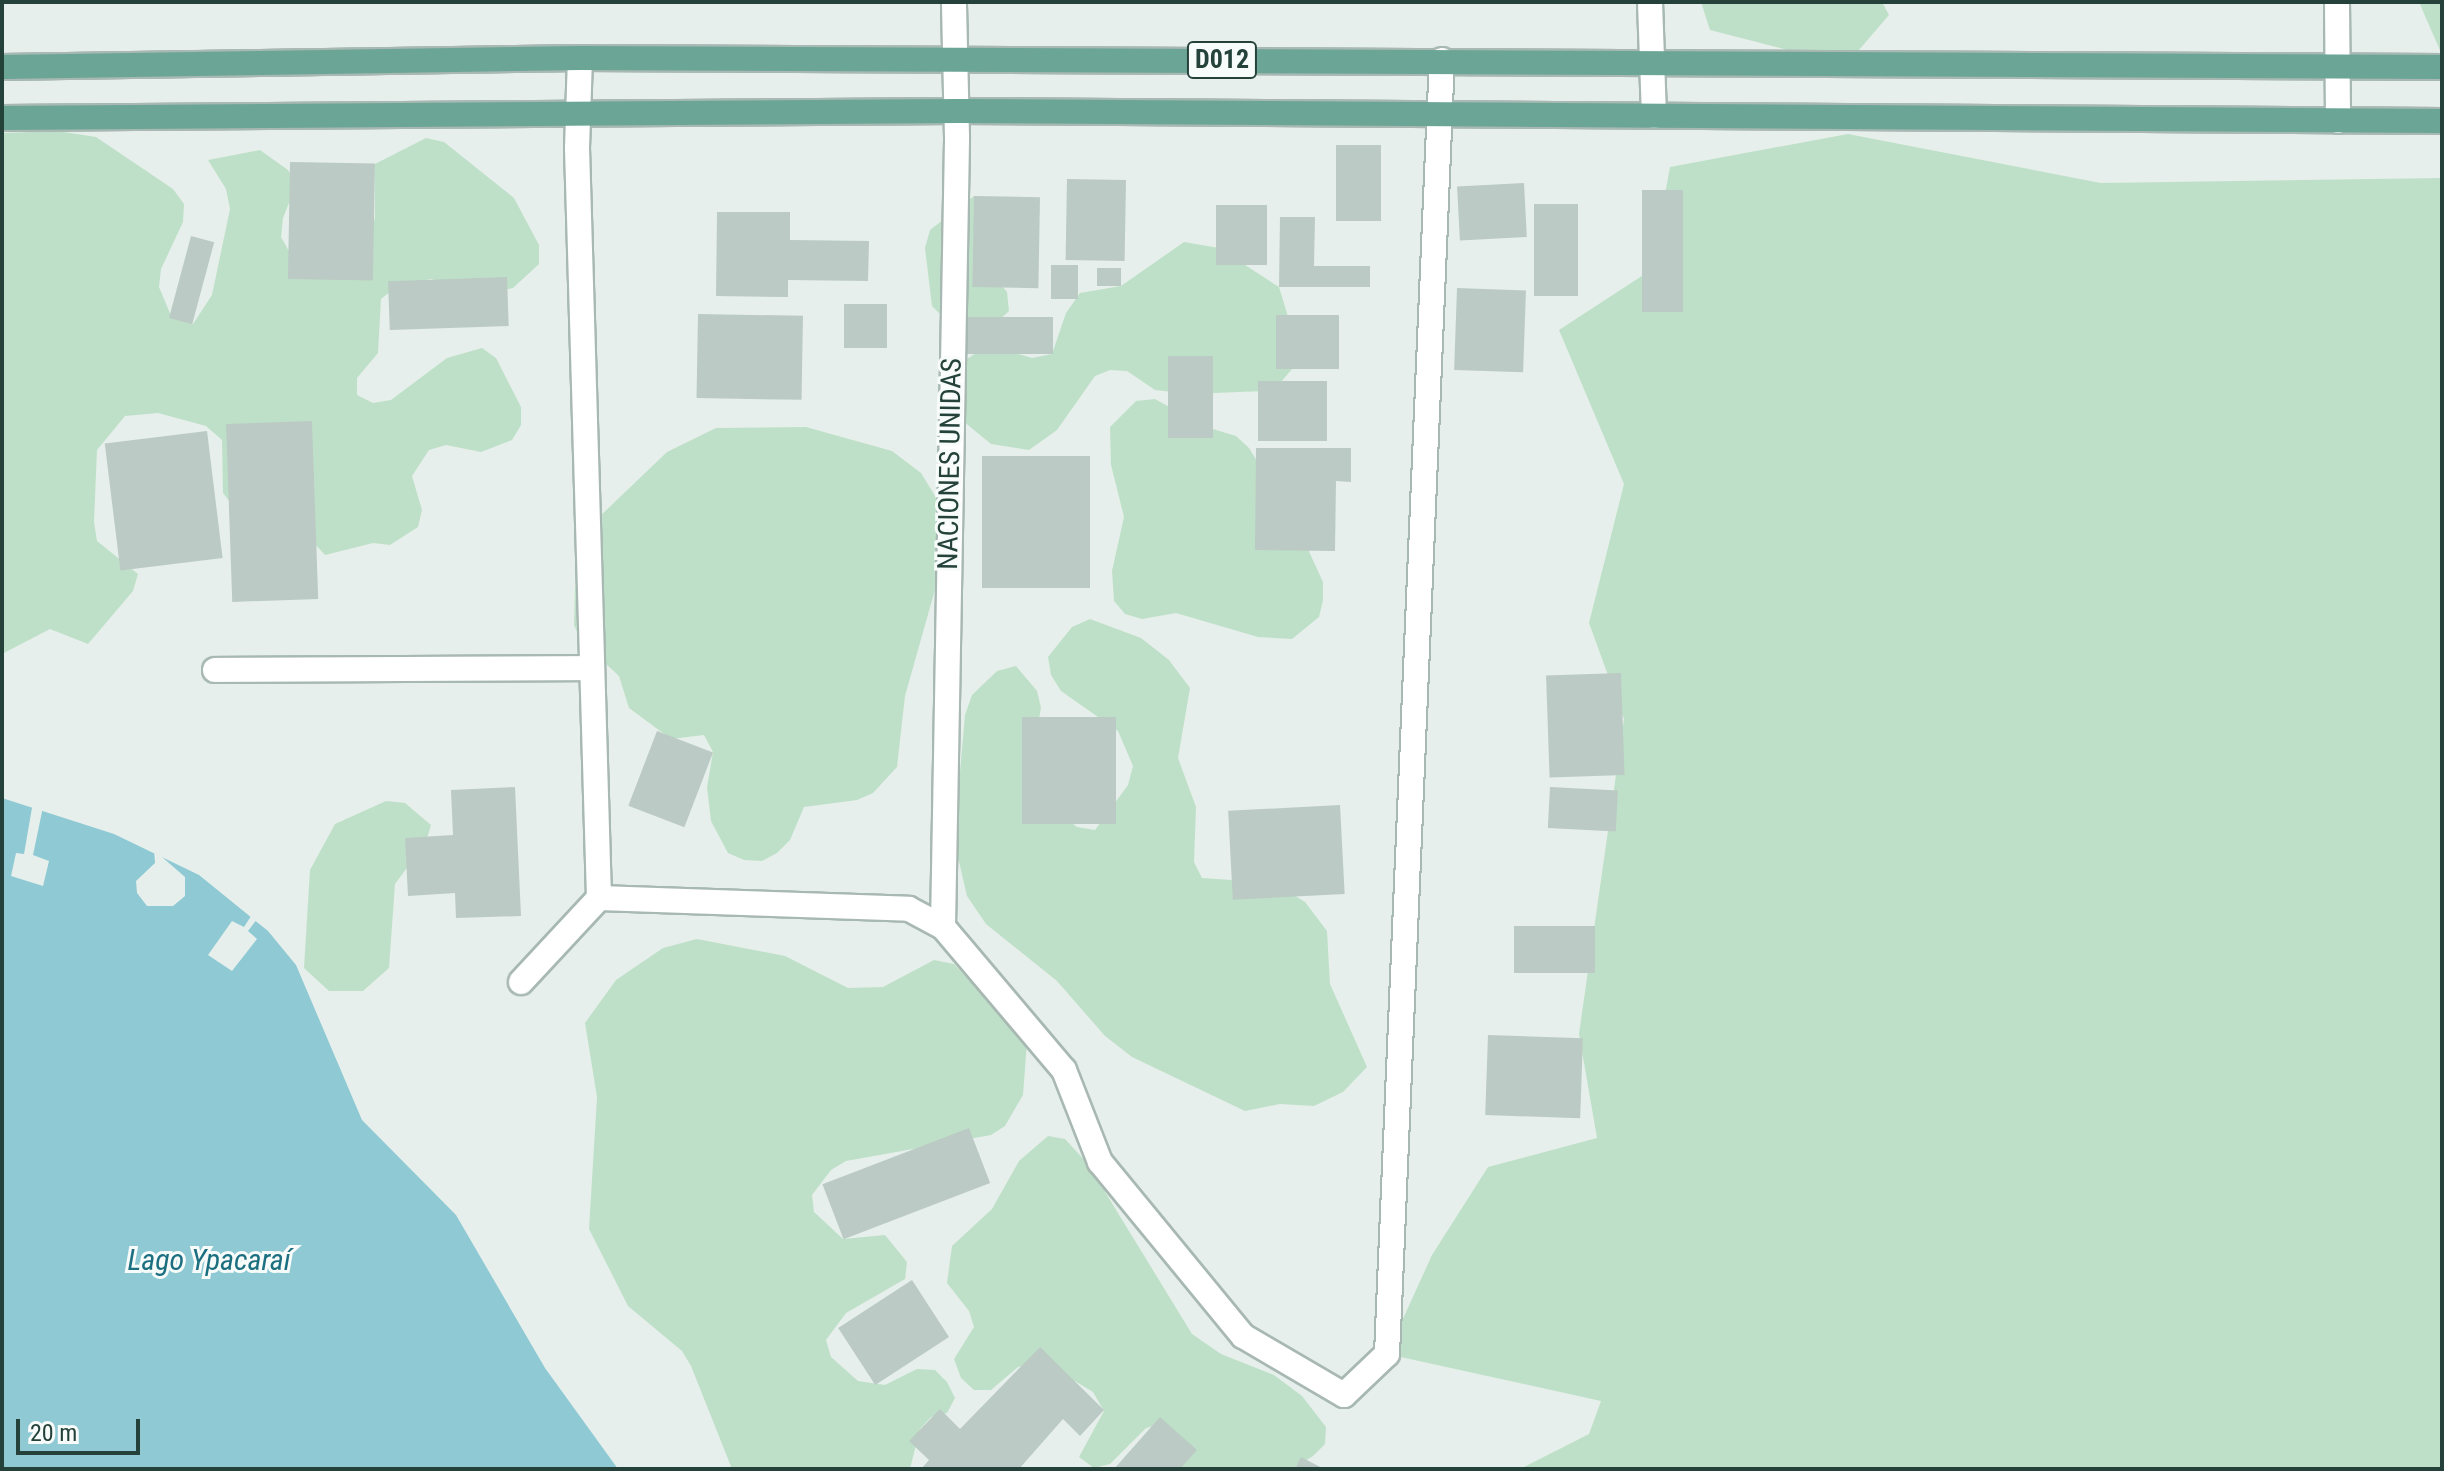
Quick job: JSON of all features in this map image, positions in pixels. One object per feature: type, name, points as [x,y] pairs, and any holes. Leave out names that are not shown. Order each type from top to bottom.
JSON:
[{"type":"main road","name":"D012","points":[[2,67],[580,58],[1442,60],[1653,66],[2442,67]]},
{"type":"main road","name":"D012","points":[[2,118],[578,117],[957,111],[1438,117],[2442,121]]},
{"type":"street","name":"NACIONES UNIDAS","points":[[943,927],[957,111],[954,2]]},
{"type":"street","points":[[1650,2],[1654,116]]},
{"type":"street","points":[[2337,2],[2338,121]]},
{"type":"street","points":[[521,982],[599,898],[578,117],[580,58]]},
{"type":"street","points":[[599,898],[909,909],[943,927],[1064,1070],[1100,1162],[1243,1336],[1344,1395],[1387,1354],[1442,60]]},
{"type":"street","points":[[215,670],[592,668]]},
{"type":"green space","points":[[1701,2],[1882,2],[1889,15],[1846,65],[1710,30]]},
{"type":"green space","points":[[2419,2],[2442,2],[2442,55]]},
{"type":"green space","points":[[57,131],[96,137],[173,189],[184,204],[183,222],[161,269],[159,287],[172,318],[193,324],[212,295],[230,209],[226,189],[208,160],[260,150],[288,170],[296,185],[283,218],[281,237],[290,253],[370,234],[375,218],[375,164],[426,138],[444,142],[514,198],[539,245],[539,264],[513,288],[498,291],[430,279],[395,288],[381,299],[378,353],[357,378],[357,395],[373,403],[391,400],[447,358],[482,348],[496,358],[521,407],[521,425],[512,440],[481,452],[446,445],[429,450],[412,476],[422,510],[418,527],[390,545],[373,543],[325,555],[313,542],[234,507],[223,493],[222,440],[206,426],[158,413],[125,416],[97,450],[94,522],[97,541],[138,574],[133,591],[88,644],[50,629],[2,654],[2,133]]},
{"type":"green space","points":[[1848,134],[2101,183],[2442,178],[2442,1469],[1520,1469],[1589,1434],[1601,1401],[1387,1354],[1432,1255],[1488,1167],[1597,1138],[1579,1034],[1624,719],[1589,623],[1624,484],[1559,330],[1651,270],[1670,167]]},
{"type":"green space","points":[[974,196],[986,266],[1007,292],[1009,311],[995,324],[944,318],[932,306],[925,248],[930,230]]},
{"type":"green space","points":[[1184,242],[1219,248],[1279,287],[1293,333],[1292,369],[1281,382],[1264,391],[1190,394],[1155,390],[1127,371],[1110,370],[1095,376],[1057,430],[1029,450],[991,444],[963,421],[964,361],[979,351],[998,348],[1032,358],[1052,354],[1066,313],[1080,293],[1121,286]]},
{"type":"green space","points":[[1155,399],[1203,426],[1236,436],[1249,448],[1301,534],[1323,582],[1323,600],[1319,617],[1292,639],[1258,637],[1176,613],[1142,619],[1125,614],[1114,601],[1112,571],[1124,517],[1111,465],[1110,427],[1136,401]]},
{"type":"green space","points":[[806,427],[892,451],[921,473],[940,504],[949,540],[905,696],[897,767],[873,793],[857,800],[804,807],[790,840],[777,853],[762,861],[744,860],[728,853],[711,821],[707,787],[713,752],[704,735],[671,739],[629,708],[619,676],[581,641],[574,625],[575,588],[598,518],[667,452],[716,428]]},
{"type":"green space","points":[[1090,619],[1141,638],[1169,660],[1190,688],[1178,758],[1196,807],[1194,862],[1202,878],[1274,883],[1305,902],[1327,931],[1330,984],[1367,1067],[1343,1092],[1314,1106],[1280,1104],[1245,1111],[1132,1057],[1105,1036],[1057,981],[986,924],[967,896],[954,840],[965,715],[972,695],[997,671],[1016,666],[1037,691],[1041,708],[1032,757],[1049,805],[1077,827],[1095,830],[1128,785],[1133,766],[1118,731],[1061,691],[1051,675],[1048,657],[1072,627]]},
{"type":"green space","points":[[386,801],[405,803],[431,825],[426,842],[395,884],[389,968],[363,991],[329,991],[304,968],[310,870],[335,824]]},
{"type":"green space","points":[[697,939],[785,956],[848,988],[883,987],[934,960],[954,964],[1027,1042],[1023,1095],[1005,1126],[991,1135],[846,1161],[831,1170],[812,1195],[814,1212],[843,1239],[885,1235],[907,1262],[905,1279],[846,1313],[826,1340],[831,1357],[858,1381],[885,1385],[917,1369],[935,1370],[947,1382],[955,1398],[947,1413],[931,1417],[920,1429],[910,1469],[732,1469],[691,1366],[682,1351],[628,1306],[589,1229],[597,1097],[585,1023],[616,980],[663,948]]},
{"type":"green space","points":[[1048,1136],[1065,1139],[1088,1164],[1192,1334],[1221,1354],[1274,1375],[1302,1396],[1326,1427],[1325,1444],[1313,1456],[1292,1469],[1175,1469],[1184,1448],[1177,1432],[1162,1424],[1146,1428],[1110,1464],[1094,1468],[1079,1457],[1104,1411],[1093,1392],[1050,1366],[1033,1363],[1018,1367],[991,1390],[974,1390],[961,1378],[954,1359],[974,1327],[969,1311],[947,1283],[952,1246],[992,1209],[1019,1161]]},
{"type":"water","name":"Lago Ypacaraí","points":[[2,798],[114,834],[199,875],[268,931],[296,965],[362,1120],[456,1215],[545,1368],[618,1469],[2,1469]]},
{"type":"pier","points":[[33,802],[43,807],[33,855],[49,861],[43,886],[11,876],[16,853],[24,854]]},
{"type":"pier","points":[[154,850],[185,877],[185,896],[173,906],[147,906],[137,893],[136,881],[155,863]]},
{"type":"pier","points":[[253,913],[258,918],[248,931],[257,939],[232,971],[208,955],[232,921],[244,927]]},
{"type":"building","points":[[1336,145],[1381,145],[1381,221],[1336,221]]},
{"type":"building","points":[[290,162],[375,163],[373,280],[288,279]]},
{"type":"building","points":[[1067,179],[1126,180],[1125,261],[1066,260]]},
{"type":"building","points":[[1524,183],[1527,237],[1460,240],[1457,187]]},
{"type":"building","points":[[1642,190],[1683,190],[1683,312],[1642,312]]},
{"type":"building","points":[[974,196],[1040,197],[1038,288],[972,287]]},
{"type":"building","points":[[1534,204],[1578,204],[1578,296],[1534,296]]},
{"type":"building","points":[[1216,205],[1267,205],[1267,265],[1216,265]]},
{"type":"building","points":[[717,212],[790,212],[790,240],[869,241],[868,281],[788,280],[788,297],[716,296]]},
{"type":"building","points":[[1280,217],[1315,217],[1314,266],[1370,266],[1370,287],[1279,287]]},
{"type":"building","points":[[191,236],[214,242],[192,324],[169,318]]},
{"type":"building","points":[[1051,265],[1078,265],[1078,299],[1051,299]]},
{"type":"building","points":[[1097,268],[1121,268],[1121,286],[1097,286]]},
{"type":"building","points":[[507,277],[509,326],[390,330],[388,281]]},
{"type":"building","points":[[1457,288],[1526,290],[1523,372],[1454,370]]},
{"type":"building","points":[[844,304],[887,304],[887,348],[844,348]]},
{"type":"building","points":[[698,314],[803,316],[802,400],[697,398]]},
{"type":"building","points":[[1276,315],[1339,315],[1339,369],[1276,369]]},
{"type":"building","points":[[964,317],[1053,317],[1053,354],[964,354]]},
{"type":"building","points":[[1168,356],[1213,356],[1213,438],[1168,438]]},
{"type":"building","points":[[1258,381],[1327,381],[1327,441],[1258,441]]},
{"type":"building","points":[[312,421],[318,599],[232,602],[226,424]]},
{"type":"building","points":[[207,431],[223,558],[120,571],[105,444]]},
{"type":"building","points":[[1256,448],[1351,448],[1351,482],[1336,481],[1335,551],[1255,550]]},
{"type":"building","points":[[982,456],[1090,456],[1090,588],[982,588]]},
{"type":"building","points":[[1621,673],[1625,775],[1550,778],[1546,676]]},
{"type":"building","points":[[1022,717],[1116,717],[1116,824],[1022,824]]},
{"type":"building","points":[[657,731],[713,753],[684,827],[628,806]]},
{"type":"building","points":[[515,787],[521,916],[456,918],[455,893],[408,896],[405,838],[453,835],[451,790]]},
{"type":"building","points":[[1550,787],[1618,791],[1616,832],[1548,828]]},
{"type":"building","points":[[1340,805],[1345,894],[1233,900],[1228,811]]},
{"type":"building","points":[[1514,926],[1595,926],[1595,973],[1514,973]]},
{"type":"building","points":[[1488,1035],[1583,1038],[1580,1118],[1485,1115]]},
{"type":"building","points":[[969,1128],[990,1183],[844,1239],[822,1184]]},
{"type":"building","points":[[912,1280],[949,1337],[875,1385],[838,1328]]},
{"type":"building","points":[[1040,1347],[1104,1410],[1080,1436],[1063,1419],[1019,1469],[921,1469],[929,1460],[909,1441],[940,1409],[960,1429]]},
{"type":"building","points":[[1160,1417],[1197,1450],[1180,1469],[1114,1469]]},
{"type":"building","points":[[1301,1457],[1324,1469],[1295,1469]]}]
